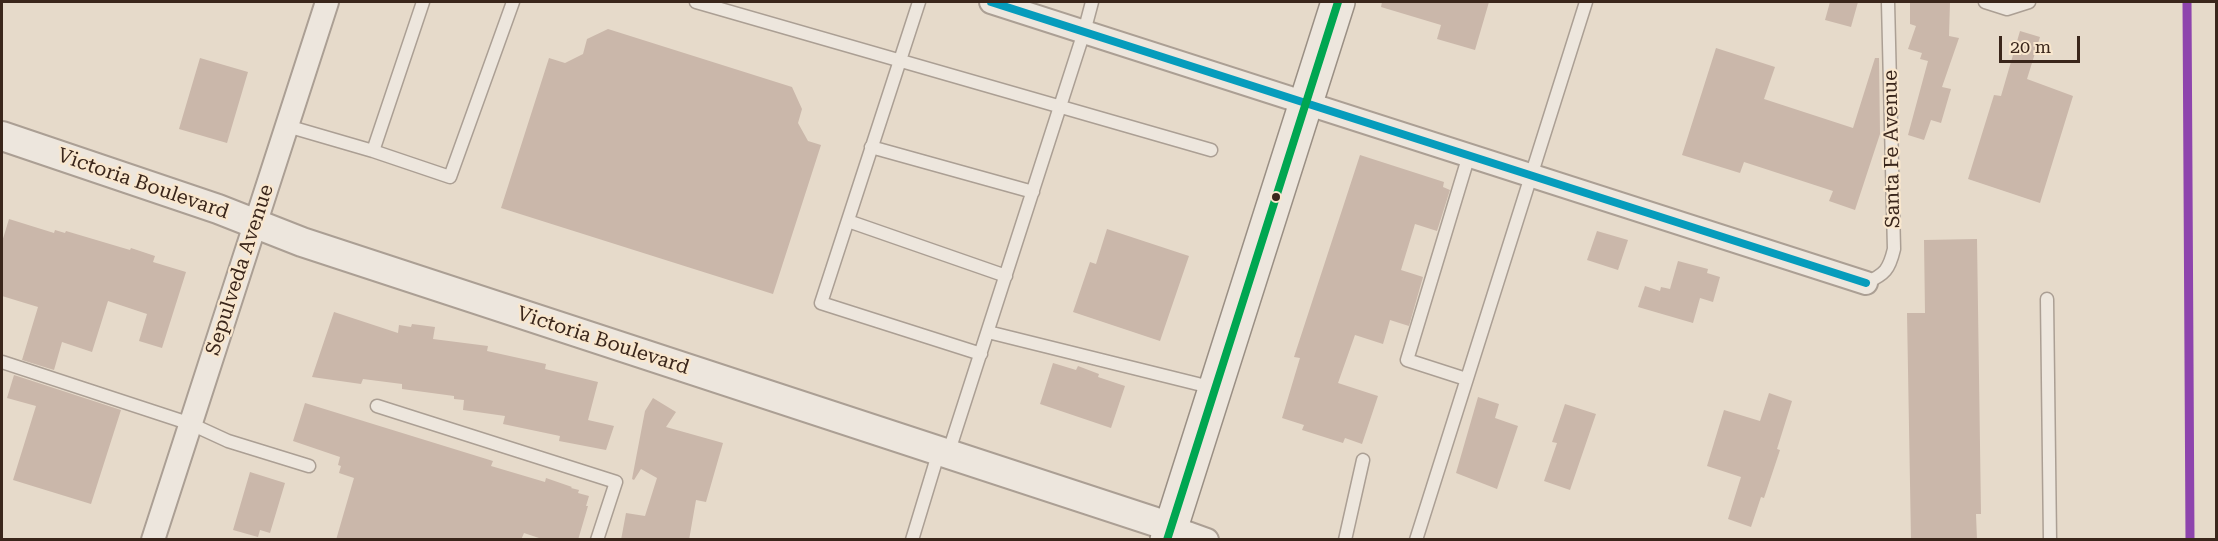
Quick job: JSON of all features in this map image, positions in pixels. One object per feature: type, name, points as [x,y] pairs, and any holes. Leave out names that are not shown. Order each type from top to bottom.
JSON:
[{"type":"main road","points":[[1169,533],[1338,2]]},
{"type":"street","name":"Sepulveda Avenue","points":[[153,540],[327,2]]},
{"type":"street","points":[[991,2],[1866,283]]},
{"type":"street","name":"Victoria Boulevard","points":[[2,136],[255,223],[302,242],[943,453],[1169,533],[1207,540]]},
{"type":"lane","points":[[373,151],[423,2]]},
{"type":"lane","points":[[287,126],[373,151],[450,177],[513,2]]},
{"type":"lane","points":[[696,2],[1210,150]]},
{"type":"lane","points":[[918,2],[821,303],[981,354]]},
{"type":"lane","points":[[912,540],[981,354],[1092,2]]},
{"type":"lane","points":[[1416,540],[1586,2]]},
{"type":"lane","name":"Santa Fe Avenue","points":[[1866,283],[1882,275],[1890,267],[1894,249],[1888,2]]},
{"type":"lane","points":[[1985,2],[2007,9],[2029,2]]},
{"type":"lane","points":[[871,147],[1033,192]]},
{"type":"lane","points":[[1466,379],[1407,360],[1469,155]]},
{"type":"lane","points":[[848,220],[1006,276]]},
{"type":"lane","points":[[2047,298],[2050,540]]},
{"type":"lane","points":[[988,332],[1215,388]]},
{"type":"lane","points":[[2,362],[191,424],[228,441],[309,466]]},
{"type":"lane","points":[[377,406],[616,482],[597,540]]},
{"type":"lane","points":[[1345,540],[1363,460]]},
{"type":"building","points":[[1382,2],[1489,2],[1475,50],[1437,39],[1441,25],[1381,7]]},
{"type":"building","points":[[1830,2],[1858,2],[1851,27],[1825,20]]},
{"type":"building","points":[[1910,2],[1950,2],[1949,36],[1959,38],[1942,87],[1951,89],[1941,123],[1931,120],[1924,140],[1908,135],[1928,61],[1920,59],[1922,53],[1908,49],[1916,26],[1910,24]]},
{"type":"building","points":[[608,29],[792,87],[802,109],[798,123],[808,141],[821,145],[773,294],[501,208],[549,58],[565,63],[583,54],[587,39]]},
{"type":"building","points":[[2020,31],[2040,37],[2027,79],[2073,96],[2040,203],[1968,179],[1994,95],[2001,96]]},
{"type":"building","points":[[1716,48],[1775,67],[1764,99],[1853,128],[1875,58],[1879,58],[1880,134],[1855,210],[1829,201],[1833,191],[1744,162],[1740,173],[1682,155]]},
{"type":"building","points":[[200,58],[248,72],[227,143],[179,129]]},
{"type":"building","points":[[1360,155],[1444,182],[1443,187],[1450,190],[1437,231],[1415,224],[1401,270],[1423,277],[1409,326],[1390,320],[1383,344],[1355,335],[1338,383],[1378,396],[1362,444],[1345,438],[1343,443],[1302,430],[1304,425],[1282,418],[1300,358],[1294,357]]},
{"type":"building","points":[[9,219],[54,233],[55,230],[65,233],[66,231],[130,250],[131,248],[155,256],[153,262],[186,272],[162,348],[139,341],[147,314],[108,301],[92,352],[62,342],[54,370],[22,360],[38,307],[2,296],[2,242]]},
{"type":"building","points":[[1107,229],[1189,256],[1160,341],[1073,312],[1090,262],[1096,264]]},
{"type":"building","points":[[1597,231],[1628,240],[1618,270],[1587,260]]},
{"type":"building","points":[[1977,239],[1981,514],[1976,514],[1977,540],[1911,540],[1907,313],[1925,313],[1924,240]]},
{"type":"building","points":[[1678,261],[1708,269],[1707,273],[1720,277],[1713,302],[1700,298],[1693,323],[1638,307],[1645,286],[1660,291],[1661,287],[1670,289]]},
{"type":"building","points":[[334,312],[398,333],[399,325],[435,327],[433,339],[488,346],[487,351],[546,364],[545,369],[598,382],[588,420],[614,426],[606,450],[559,441],[560,436],[503,424],[505,416],[463,410],[464,400],[454,399],[454,396],[402,389],[402,384],[363,379],[361,384],[312,377]]},
{"type":"building","points":[[1053,363],[1076,370],[1078,366],[1099,374],[1098,377],[1125,386],[1111,428],[1040,404]]},
{"type":"building","points":[[14,375],[121,410],[91,504],[13,480],[36,406],[7,398]]},
{"type":"building","points":[[1769,393],[1792,401],[1777,449],[1780,450],[1764,498],[1761,497],[1751,527],[1728,519],[1741,477],[1707,466],[1724,410],[1760,421]]},
{"type":"building","points":[[1478,397],[1499,404],[1495,418],[1518,426],[1497,489],[1456,473]]},
{"type":"building","points":[[653,398],[676,412],[666,427],[723,443],[706,502],[696,500],[689,540],[621,540],[626,513],[645,516],[657,478],[641,469],[634,480],[632,479],[645,411]]},
{"type":"building","points":[[305,403],[493,461],[491,466],[545,482],[546,478],[579,490],[578,493],[589,496],[578,540],[545,540],[524,533],[521,540],[336,540],[354,478],[339,473],[340,457],[293,441]]},
{"type":"building","points":[[1565,404],[1596,414],[1570,490],[1544,481],[1557,443],[1552,442]]},
{"type":"building","points":[[250,472],[285,483],[270,533],[260,530],[258,537],[233,530]]},
{"type":"transit line","points":[[991,2],[1866,283]]},
{"type":"transit line","points":[[1167,540],[1338,2]]},
{"type":"transit line","points":[[2187,2],[2190,540]]}]
